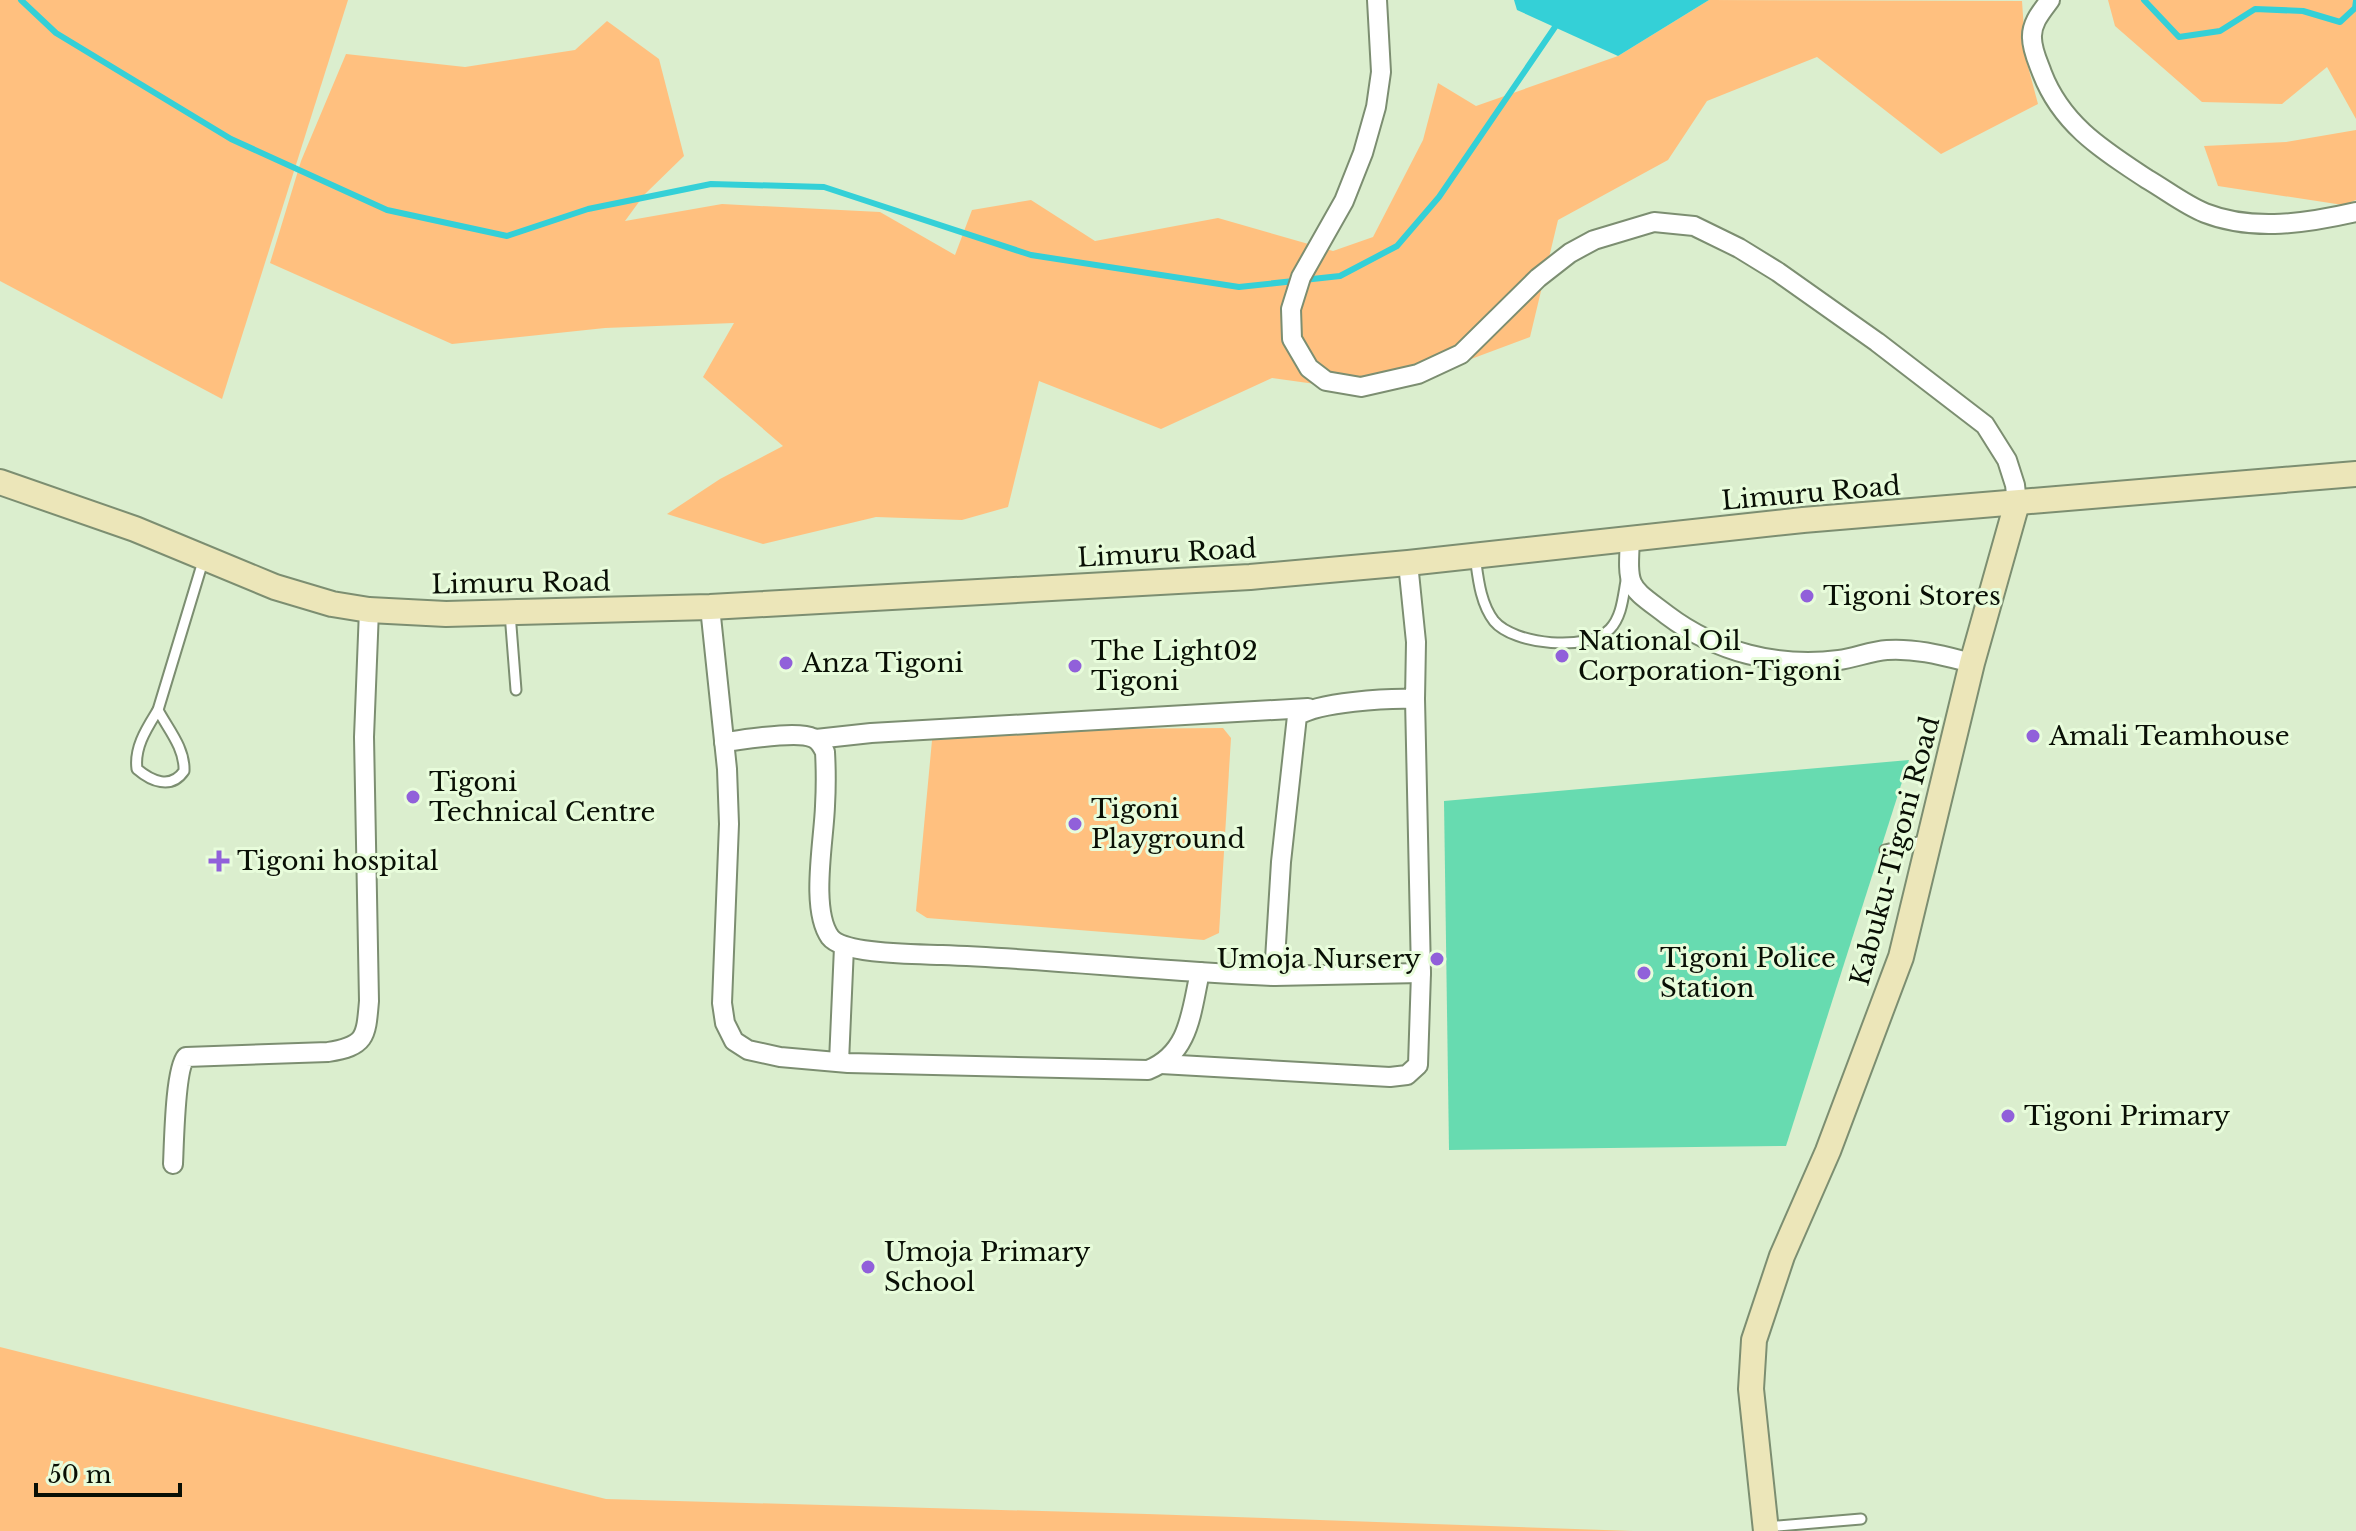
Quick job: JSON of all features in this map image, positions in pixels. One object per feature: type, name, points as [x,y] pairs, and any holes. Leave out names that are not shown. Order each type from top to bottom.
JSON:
[{"type":"main road","name":"Limuru Road","points":[[0,482],[135,529],[275,587],[332,604],[369,610],[446,614],[710,607],[1234,578],[1408,563],[1803,520],[2356,474]]},
{"type":"main road","name":"Kabuku-Tigoni Road","points":[[1766,1529],[1751,1389],[1754,1340],[1782,1256],[1828,1151],[1901,957],[1972,663],[2017,503]]},
{"type":"street","points":[[1377,0],[1381,72],[1376,107],[1363,153],[1344,201],[1301,277],[1291,309],[1292,339],[1309,368],[1326,381],[1361,387],[1418,374],[1461,354],[1538,278],[1570,253],[1594,240],[1654,222],[1694,226],[1778,272],[1877,342],[1985,425],[2007,460],[2017,503]]},
{"type":"street","points":[[2050,0],[2039,13],[2031,36],[2036,57],[2061,109],[2098,148],[2205,213],[2246,223],[2282,224],[2356,212]]},
{"type":"street","points":[[1630,540],[1629,569],[1636,592],[1699,637],[1728,649],[1779,660],[1839,660],[1887,650],[1927,652],[1972,663]]},
{"type":"street","points":[[1161,1064],[1390,1077],[1407,1075],[1418,1065],[1421,973],[1416,642],[1408,563]]},
{"type":"street","points":[[710,607],[729,824],[722,1003],[726,1028],[740,1045],[760,1054],[839,1062],[1148,1070],[1172,1057],[1182,1041],[1200,972]]},
{"type":"street","points":[[173,1164],[179,1077],[181,1062],[186,1057],[338,1050],[359,1043],[366,1031],[369,1001],[364,737],[369,610]]},
{"type":"street","points":[[724,742],[801,735],[816,739],[1415,699]]},
{"type":"street","points":[[1274,976],[1281,862],[1294,735],[1297,716],[1310,708]]},
{"type":"street","points":[[816,739],[825,752],[822,914],[832,941],[844,947],[1274,976],[1421,973]]},
{"type":"street","points":[[839,1062],[844,947]]},
{"type":"lane","points":[[1475,555],[1481,592],[1495,621],[1506,631],[1524,639],[1544,642],[1599,637],[1609,630],[1621,608],[1629,569]]},
{"type":"lane","points":[[158,710],[184,761],[184,771],[172,782],[146,777],[137,769],[135,758],[158,710],[204,558]]},
{"type":"lane","points":[[510,613],[516,690]]},
{"type":"lane","points":[[1885,850],[1929,839]]},
{"type":"lane","points":[[1766,1529],[1861,1519]]},
{"type":"shaded area","points":[[0,0],[348,0],[222,399],[0,281]]},
{"type":"shaded area","points":[[1709,0],[2022,1],[2026,59],[2038,104],[1941,154],[1817,57],[1707,101],[1668,160],[1558,220],[1530,337],[1380,393],[1272,378],[1161,429],[1039,381],[1008,507],[962,520],[876,517],[763,544],[667,514],[720,479],[783,446],[703,377],[734,323],[605,328],[452,344],[270,263],[301,161],[346,54],[465,67],[575,50],[607,21],[659,59],[684,156],[644,195],[625,221],[722,204],[880,212],[955,255],[972,210],[1031,200],[1095,241],[1218,218],[1333,251],[1373,237],[1423,140],[1438,83],[1476,106],[1618,56]]},
{"type":"shaded area","points":[[2108,0],[2356,0],[2356,119],[2327,67],[2282,104],[2202,102],[2115,26]]},
{"type":"shaded area","points":[[2356,130],[2356,200],[2343,205],[2218,186],[2204,146],[2286,142]]},
{"type":"shaded area","name":"Tigoni Playground","points":[[1223,728],[1231,738],[1219,933],[1204,940],[927,918],[916,911],[933,730]]},
{"type":"shaded area","points":[[0,1347],[606,1499],[1633,1531],[0,1531]]},
{"type":"water","points":[[1514,0],[1709,0],[1618,56],[1517,10]]},
{"type":"building","name":"Tigoni Police Station","points":[[1909,760],[1786,1146],[1449,1150],[1444,801]]},
{"type":"waterway","points":[[21,0],[56,33],[231,139],[387,210],[507,236],[588,209],[711,184],[824,187],[1031,255],[1239,287],[1340,276],[1397,246],[1439,197],[1555,27]]},
{"type":"waterway","points":[[2144,0],[2179,37],[2220,31],[2255,9],[2303,11],[2340,22],[2355,8],[2356,1]]},
{"type":"place","name":"Tigoni Stores","points":[[1807,596]]},
{"type":"place","name":"National Oil Corporation-Tigoni","points":[[1562,656]]},
{"type":"place","name":"Anza Tigoni","points":[[786,663]]},
{"type":"place","name":"The Light02 Tigoni","points":[[1075,666]]},
{"type":"place","name":"Amali Teamhouse","points":[[2033,736]]},
{"type":"place","name":"Tigoni Technical Centre","points":[[413,797]]},
{"type":"place","name":"Tigoni Playground","points":[[1075,824]]},
{"type":"place","name":"Tigoni hospital","points":[[219,861]]},
{"type":"place","name":"Umoja Nursery","points":[[1437,959]]},
{"type":"place","name":"Tigoni Police Station","points":[[1644,973]]},
{"type":"place","name":"Tigoni Primary","points":[[2008,1116]]},
{"type":"place","name":"Umoja Primary School","points":[[868,1267]]}]
